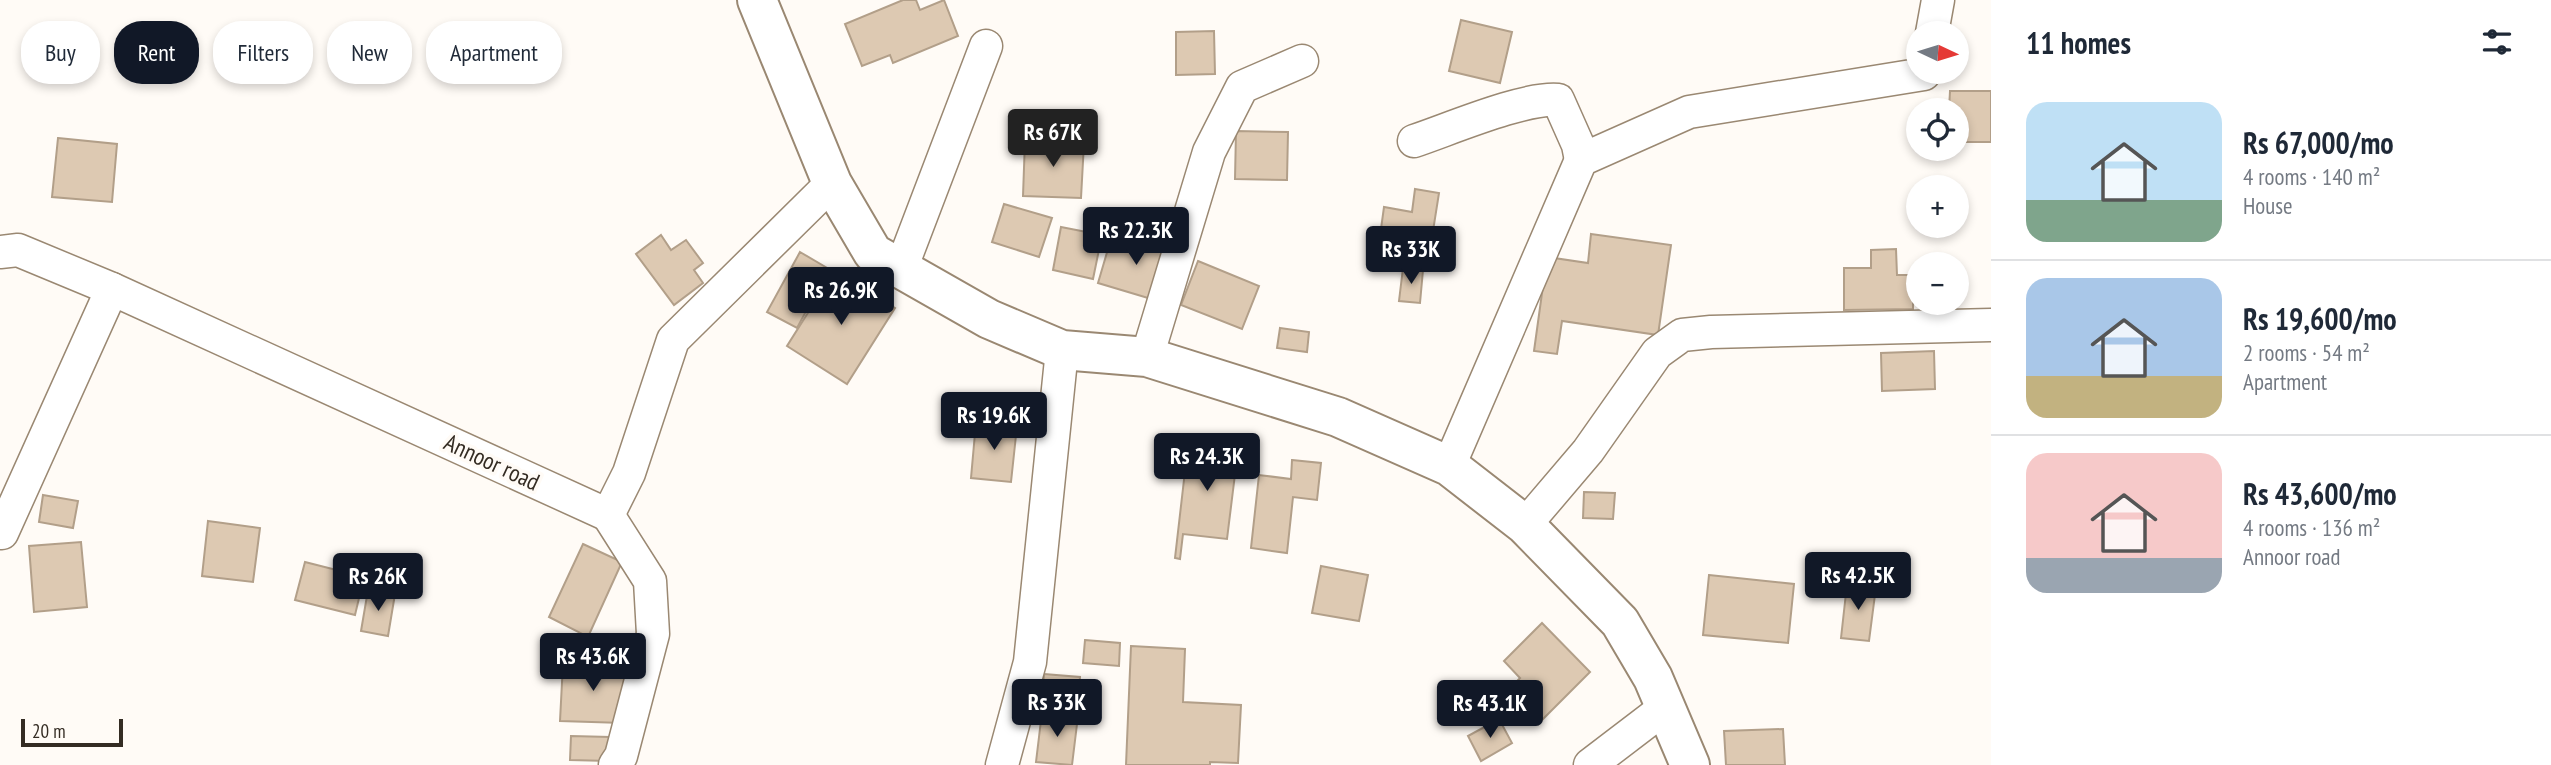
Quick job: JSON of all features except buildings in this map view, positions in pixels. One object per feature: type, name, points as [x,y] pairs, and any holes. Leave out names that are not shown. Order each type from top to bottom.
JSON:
[{"type":"main road","points":[[757,0],[832,183],[873,253],[989,319],[1062,350],[1147,357],[1338,417],[1449,466],[1525,525],[1620,622],[1653,678],[1690,765]]},
{"type":"street","points":[[1934,21],[1938,0]]},
{"type":"street","points":[[901,269],[986,46]]},
{"type":"street","points":[[1147,357],[1209,152],[1242,87],[1302,61]]},
{"type":"street","points":[[1581,160],[1689,112],[1906,77]]},
{"type":"street","points":[[1414,141],[1513,107],[1544,99],[1558,100],[1578,145],[1581,160],[1449,466]]},
{"type":"street","points":[[615,765],[621,756],[653,634],[650,581],[608,515],[629,473],[673,340],[832,183]]},
{"type":"street","name":"Annoor road","points":[[0,252],[18,250],[112,289],[608,515]]},
{"type":"street","points":[[2,533],[112,289]]},
{"type":"street","points":[[1525,525],[1588,451],[1657,353],[1682,334],[1711,331],[1991,325]]},
{"type":"street","points":[[1003,765],[1030,662],[1062,350]]},
{"type":"street","points":[[1590,765],[1666,708]]}]
